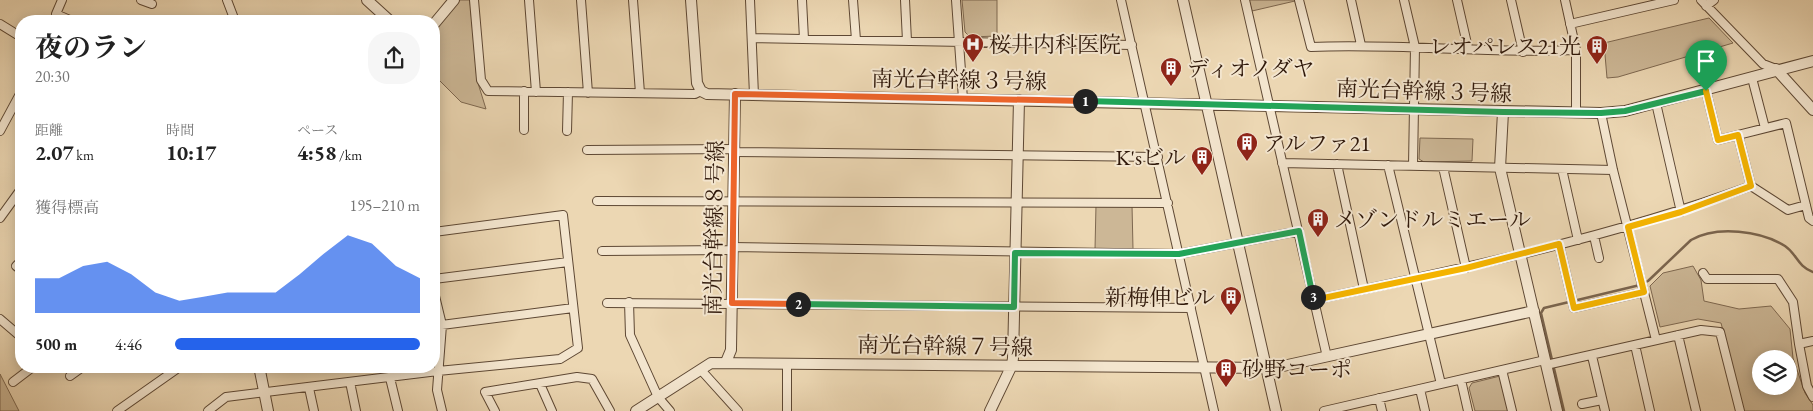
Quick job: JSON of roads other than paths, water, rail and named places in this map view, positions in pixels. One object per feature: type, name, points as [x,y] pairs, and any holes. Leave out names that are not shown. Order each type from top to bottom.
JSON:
[{"type":"street","points":[[58,15],[56,14],[62,0]]},
{"type":"street","points":[[141,0],[152,4]]},
{"type":"street","points":[[227,0],[232,15]]},
{"type":"street","points":[[367,0],[383,15]]},
{"type":"street","points":[[440,17],[454,0]]},
{"type":"street","points":[[474,0],[481,80],[488,91],[694,94],[701,91],[697,83],[690,0]]},
{"type":"street","points":[[529,0],[536,92]]},
{"type":"street","points":[[581,0],[588,93]]},
{"type":"street","points":[[633,0],[640,94]]},
{"type":"street","points":[[750,0],[754,95]]},
{"type":"street","points":[[802,0],[804,39]]},
{"type":"street","points":[[853,0],[856,40]]},
{"type":"street","points":[[905,0],[907,41]]},
{"type":"street","points":[[956,0],[963,99]]},
{"type":"street","points":[[1121,0],[1214,411]]},
{"type":"street","points":[[1183,0],[1276,411]]},
{"type":"street","points":[[1245,0],[1327,357]]},
{"type":"street","points":[[1299,0],[1311,47],[1361,45],[1468,48],[1524,52],[1576,50]]},
{"type":"street","points":[[1351,0],[1361,45]]},
{"type":"street","points":[[1404,0],[1415,47],[1413,166]]},
{"type":"street","points":[[1457,0],[1468,48]]},
{"type":"street","points":[[1511,0],[1524,52]]},
{"type":"street","points":[[1565,0],[1576,50],[1576,113]]},
{"type":"street","points":[[1570,24],[1674,0]]},
{"type":"street","points":[[1714,0],[1703,3],[1763,64],[1776,69],[1813,110]]},
{"type":"street","points":[[0,24],[15,33]]},
{"type":"street","points":[[752,38],[1132,45]]},
{"type":"street","name":"南光台幹線３号線","points":[[701,91],[707,94],[1601,113],[1625,111],[1706,91],[1776,69],[1813,61]]},
{"type":"street","points":[[1752,78],[1765,128]]},
{"type":"street","points":[[1706,91],[1718,140],[1786,123],[1809,218],[1813,222]]},
{"type":"street","points":[[524,92],[524,130]]},
{"type":"street","points":[[567,131],[568,92]]},
{"type":"street","name":"南光台幹線８号線","points":[[726,362],[731,350],[735,94]]},
{"type":"street","points":[[990,411],[1012,365],[1019,100]]},
{"type":"street","points":[[0,130],[15,103]]},
{"type":"street","points":[[1656,103],[1681,212]]},
{"type":"street","points":[[1503,112],[1500,168],[1534,311],[1550,363],[1557,411]]},
{"type":"street","points":[[1601,113],[1613,170],[1656,340]]},
{"type":"street","points":[[1738,135],[1751,186],[1788,210],[1806,205]]},
{"type":"street","points":[[587,150],[734,150],[1017,157],[1158,157]]},
{"type":"street","points":[[1282,163],[1613,170]]},
{"type":"street","points":[[1337,164],[1364,289]]},
{"type":"street","points":[[1388,165],[1441,384]]},
{"type":"street","points":[[1443,166],[1466,268]]},
{"type":"street","points":[[1562,169],[1578,240]]},
{"type":"street","points":[[1314,300],[1466,268],[1594,236],[1681,212],[1751,186]]},
{"type":"street","points":[[0,218],[15,197]]},
{"type":"street","points":[[597,201],[733,200],[1016,204],[1168,203]]},
{"type":"street","points":[[440,231],[563,215],[578,348],[560,359],[440,371]]},
{"type":"street","points":[[602,251],[732,248],[1179,254],[1299,231]]},
{"type":"street","points":[[1594,236],[1600,258]]},
{"type":"street","points":[[1559,244],[1574,308],[1643,288]]},
{"type":"street","points":[[440,278],[568,262]]},
{"type":"street","points":[[1703,273],[1707,279],[1778,279],[1793,302],[1799,344],[1813,397]]},
{"type":"street","points":[[629,302],[630,335],[658,397],[670,411]]},
{"type":"street","points":[[607,303],[1191,308]]},
{"type":"street","points":[[440,325],[573,308]]},
{"type":"street","name":"南光台幹線７号線","points":[[636,411],[711,363],[1267,368],[1327,357],[1534,311]]},
{"type":"street","points":[[0,319],[15,332]]},
{"type":"street","points":[[1324,411],[1502,370],[1592,356],[1701,330],[1720,332],[1740,411]]},
{"type":"street","points":[[1678,335],[1696,411]]},
{"type":"street","points":[[1799,344],[1813,341]]},
{"type":"street","points":[[1635,345],[1650,411]]},
{"type":"street","points":[[1592,356],[1604,411]]},
{"type":"street","points":[[787,363],[787,411]]},
{"type":"street","points":[[701,370],[738,411]]},
{"type":"street","points":[[1502,370],[1512,411]]},
{"type":"street","points":[[13,382],[25,373]]},
{"type":"street","points":[[70,376],[74,373]]},
{"type":"street","points":[[121,410],[171,373]]},
{"type":"street","points":[[260,373],[268,411]]},
{"type":"street","points":[[208,411],[226,397],[424,373]]},
{"type":"street","points":[[438,373],[437,390],[442,411]]},
{"type":"street","points":[[495,411],[485,392],[577,377],[592,379],[610,411]]},
{"type":"street","points":[[390,378],[398,411]]},
{"type":"street","points":[[1461,380],[1468,411]]},
{"type":"street","points":[[350,382],[356,411]]},
{"type":"street","points":[[540,384],[552,411]]},
{"type":"street","points":[[309,388],[314,411]]},
{"type":"street","points":[[1420,389],[1424,411]]},
{"type":"street","points":[[1379,398],[1382,411]]},
{"type":"street","points":[[1582,404],[1602,400]]},
{"type":"waterway","points":[[1564,411],[1541,313],[1544,308],[1640,285],[1648,281],[1691,240],[1713,232],[1739,232],[1775,241],[1789,249],[1804,267],[1813,272]]},
{"type":"place","name":"桜井内科医院","points":[[973,63]]},
{"type":"place","name":"レオパレス21光","points":[[1597,65]]},
{"type":"place","name":"ディオノダヤ","points":[[1171,87]]},
{"type":"place","name":"アルファ21","points":[[1247,162]]},
{"type":"place","name":"K'sビル","points":[[1202,176]]},
{"type":"place","name":"メゾンドルミエール","points":[[1318,238]]},
{"type":"place","name":"新梅伸ビル","points":[[1231,316]]},
{"type":"place","name":"砂野コーポ","points":[[1226,388]]}]
